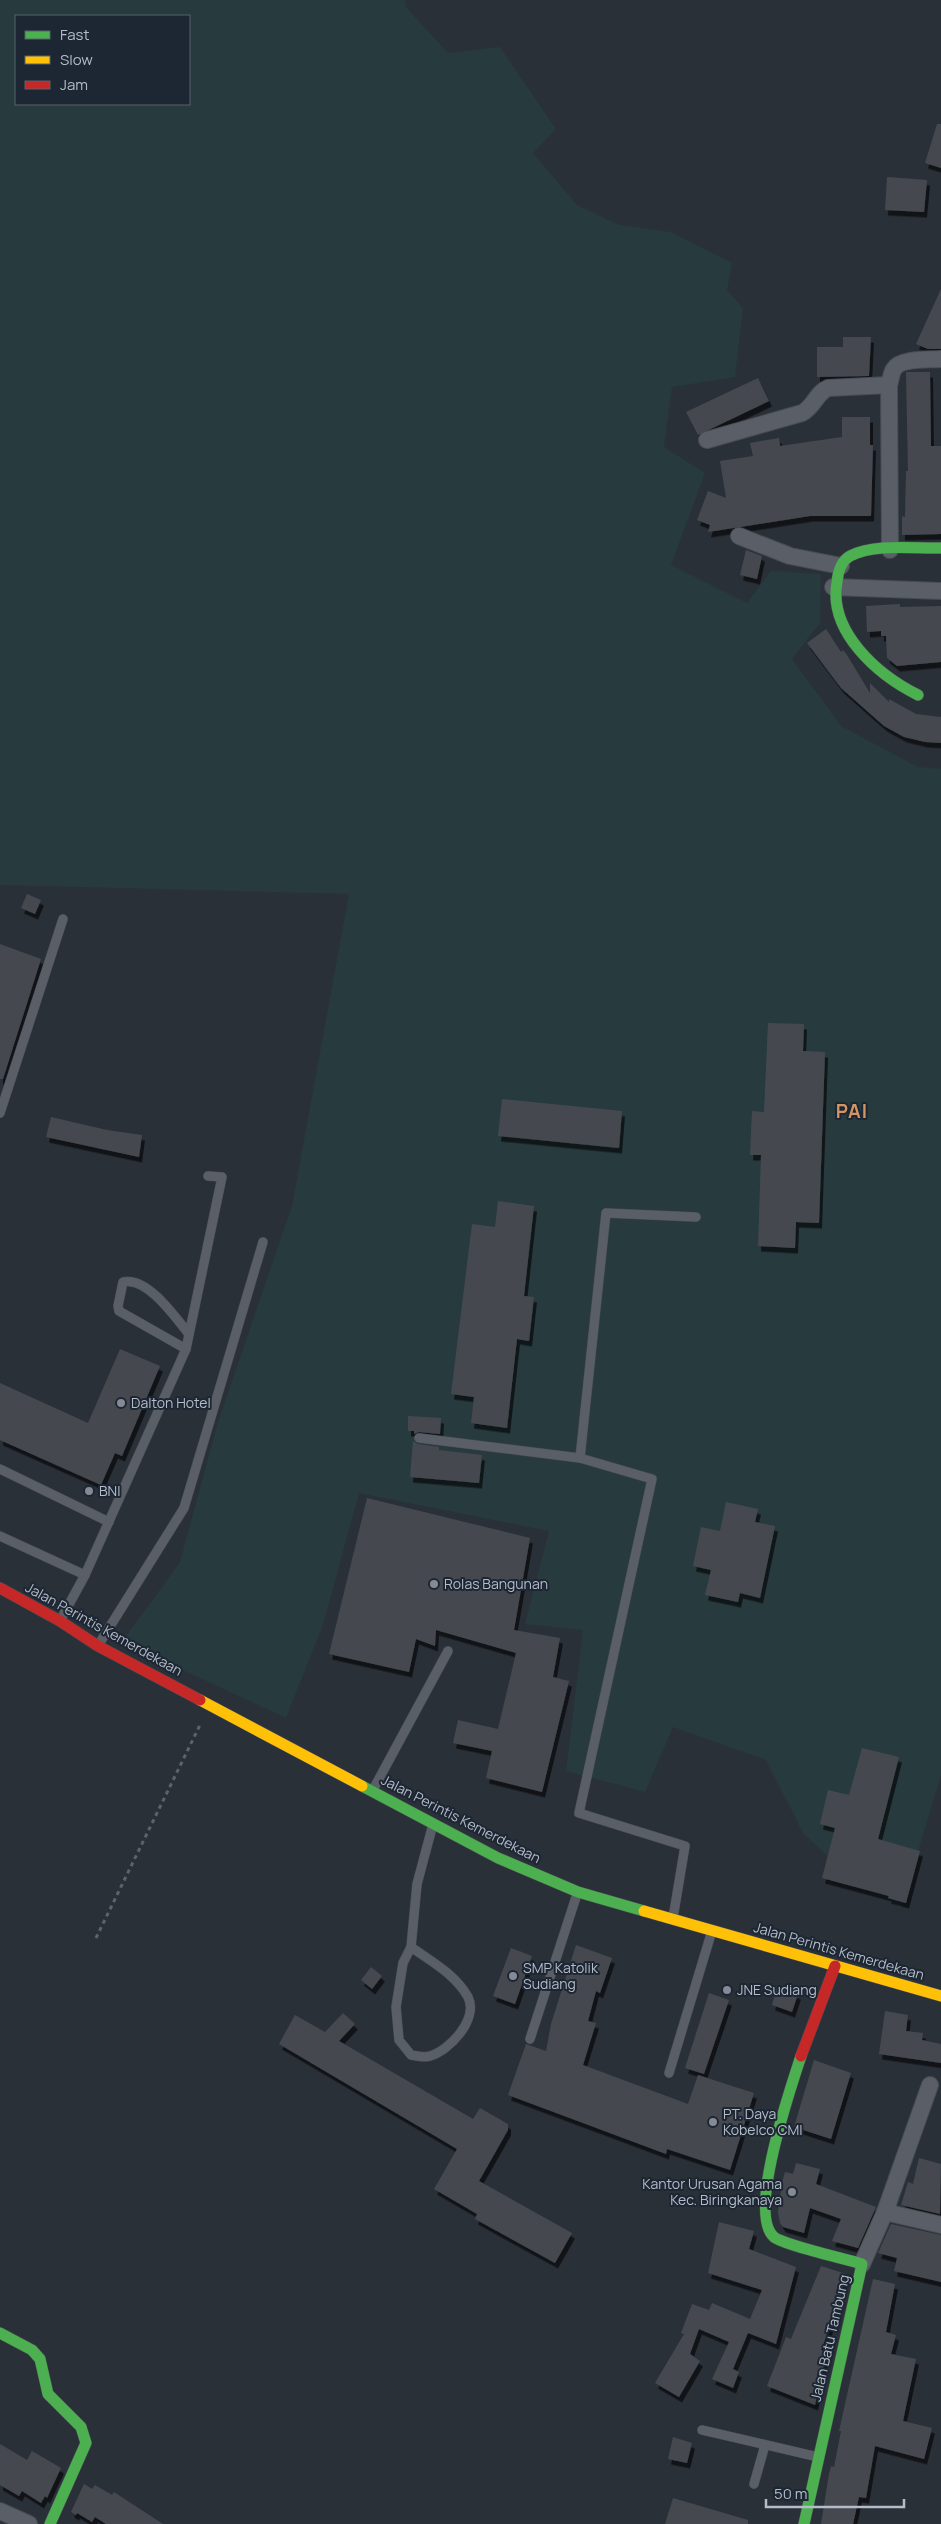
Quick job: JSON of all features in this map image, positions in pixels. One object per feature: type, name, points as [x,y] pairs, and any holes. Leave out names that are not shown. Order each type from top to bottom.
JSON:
[{"type":"main road","points":[[918,695],[893,683],[855,646],[837,606],[833,587],[841,566],[849,556],[863,552],[941,548]]},
{"type":"main road","name":"Jalan Perintis Kemerdekaan","points":[[0,1588],[60,1620],[98,1646],[373,1790],[498,1858],[578,1892],[834,1966],[941,1992]]},
{"type":"main road","name":"Jalan Batu Tambung","points":[[804,2524],[862,2264],[777,2239],[769,2233],[765,2226],[764,2213],[778,2130],[789,2092],[834,1966]]},
{"type":"main road","points":[[0,2333],[32,2350],[40,2359],[48,2394],[81,2427],[86,2443],[50,2524]]},
{"type":"street","points":[[890,550],[889,385],[895,367],[900,363],[941,360]]},
{"type":"street","points":[[707,440],[802,413],[811,406],[822,390],[828,388],[889,385]]},
{"type":"street","points":[[739,536],[790,556],[841,566]]},
{"type":"street","points":[[833,587],[941,591]]},
{"type":"street","points":[[862,2264],[886,2212],[930,2085]]},
{"type":"street","points":[[886,2212],[941,2226]]},
{"type":"street","points":[[0,2511],[29,2524]]},
{"type":"lane","points":[[0,1113],[63,919]]},
{"type":"lane","points":[[60,1620],[85,1575],[186,1349],[222,1178],[208,1176]]},
{"type":"lane","points":[[580,1458],[606,1213],[696,1217]]},
{"type":"lane","points":[[98,1646],[184,1508],[263,1242]]},
{"type":"lane","points":[[186,1349],[119,1311],[118,1306],[123,1282],[141,1284],[167,1307],[189,1334]]},
{"type":"lane","points":[[419,1438],[580,1458],[652,1479],[579,1813],[685,1846],[673,1920]]},
{"type":"lane","points":[[0,1469],[109,1522]]},
{"type":"lane","points":[[0,1536],[85,1575]]},
{"type":"lane","points":[[373,1790],[448,1652]]},
{"type":"lane","points":[[411,1946],[454,1977],[469,2000],[468,2017],[462,2031],[449,2047],[429,2057],[411,2055],[399,2040],[396,2007],[403,1963],[411,1946],[417,1884],[433,1824]]},
{"type":"lane","points":[[530,2039],[578,1892]]},
{"type":"lane","points":[[669,2073],[712,1931]]},
{"type":"lane","points":[[702,2430],[818,2458]]},
{"type":"lane","points":[[754,2484],[765,2445]]},
{"type":"path","points":[[96,1938],[210,1705]]},
{"type":"green space","points":[[0,0],[405,0],[406,7],[448,53],[500,47],[556,129],[533,153],[577,205],[619,225],[671,232],[732,263],[727,290],[743,308],[735,377],[672,387],[664,447],[705,473],[671,565],[747,603],[771,571],[821,574],[820,623],[792,659],[841,726],[918,767],[941,769],[941,1775],[901,1908],[842,1870],[803,1833],[766,1760],[673,1727],[645,1792],[566,1771],[583,1630],[525,1624],[549,1531],[359,1493],[323,1625],[286,1718],[122,1642],[180,1562],[218,1422],[292,1206],[349,894],[0,885]]},
{"type":"building","points":[[937,124],[941,124],[941,168],[925,163]]},
{"type":"building","points":[[887,177],[927,180],[924,212],[885,210]]},
{"type":"building","points":[[941,289],[941,349],[928,349],[916,344]]},
{"type":"building","points":[[843,337],[871,337],[869,376],[817,377],[817,347],[843,347]]},
{"type":"building","points":[[906,372],[930,372],[931,446],[941,446],[941,534],[902,535],[902,516],[905,517],[906,471],[908,471]]},
{"type":"building","points":[[758,378],[769,401],[698,435],[686,412]]},
{"type":"building","points":[[842,417],[870,417],[870,445],[873,445],[871,516],[810,516],[708,532],[710,525],[697,520],[708,491],[726,498],[720,461],[753,456],[750,443],[779,438],[780,446],[842,437]]},
{"type":"building","points":[[746,550],[762,556],[757,579],[740,575]]},
{"type":"building","points":[[900,604],[900,607],[941,606],[941,662],[897,666],[887,658],[886,636],[881,636],[881,631],[867,632],[866,606]]},
{"type":"building","points":[[826,629],[841,652],[843,650],[847,655],[870,693],[870,683],[889,702],[889,699],[916,714],[941,717],[941,743],[925,742],[904,737],[884,726],[841,688],[807,643]]},
{"type":"building","points":[[27,894],[41,900],[35,914],[21,908]]},
{"type":"building","points":[[0,944],[41,959],[3,1079],[0,1079]]},
{"type":"building","points":[[768,1023],[804,1024],[803,1051],[825,1052],[819,1223],[796,1222],[795,1248],[758,1246],[761,1155],[750,1155],[752,1111],[764,1112]]},
{"type":"building","points":[[502,1099],[622,1111],[619,1148],[498,1136]]},
{"type":"building","points":[[51,1117],[107,1130],[142,1135],[139,1157],[46,1137]]},
{"type":"building","points":[[498,1201],[534,1206],[524,1296],[534,1297],[529,1341],[517,1339],[507,1428],[471,1423],[474,1397],[451,1394],[472,1224],[495,1227]]},
{"type":"building","name":"Dalton Hotel","points":[[120,1349],[160,1366],[122,1456],[115,1453],[101,1485],[0,1440],[0,1383],[88,1423]]},
{"type":"building","points":[[408,1416],[441,1418],[440,1434],[419,1432],[414,1434],[414,1431],[408,1431]]},
{"type":"building","points":[[413,1441],[418,1444],[439,1447],[439,1450],[482,1455],[479,1483],[410,1477]]},
{"type":"building","name":"Rolas Bangunan","points":[[367,1498],[530,1538],[514,1630],[560,1638],[553,1677],[569,1681],[542,1792],[486,1778],[492,1751],[453,1743],[458,1720],[498,1729],[516,1653],[436,1630],[435,1646],[416,1639],[409,1672],[329,1654]]},
{"type":"building","points":[[726,1502],[758,1509],[755,1522],[775,1526],[760,1598],[740,1593],[738,1602],[705,1595],[711,1570],[693,1566],[701,1527],[720,1531]]},
{"type":"building","points":[[862,1748],[899,1757],[878,1839],[920,1851],[906,1903],[888,1898],[889,1896],[822,1878],[835,1828],[820,1824],[828,1790],[849,1795]]},
{"type":"building","points":[[576,1945],[612,1958],[600,1993],[596,1991],[588,2021],[596,2023],[583,2065],[688,2104],[698,2075],[754,2093],[730,2170],[667,2149],[666,2154],[508,2095],[526,2044],[546,2051],[551,2024]]},
{"type":"building","name":"SMP Katolik Sudiang","points":[[511,1948],[532,1956],[515,2004],[493,1996]]},
{"type":"building","points":[[371,1967],[382,1976],[372,1989],[361,1980]]},
{"type":"building","points":[[777,1987],[798,1994],[792,2012],[772,2005]]},
{"type":"building","points":[[709,1993],[729,2000],[704,2074],[685,2068]]},
{"type":"building","points":[[885,2011],[908,2015],[906,2031],[923,2033],[922,2040],[941,2044],[941,2063],[879,2054]]},
{"type":"building","points":[[343,2013],[355,2024],[339,2041],[473,2119],[480,2108],[508,2124],[508,2130],[479,2181],[572,2233],[555,2263],[475,2219],[477,2214],[434,2189],[457,2149],[279,2044],[295,2015],[325,2032]]},
{"type":"building","points":[[814,2060],[851,2073],[831,2139],[794,2127]]},
{"type":"building","points":[[919,2158],[941,2164],[940,2214],[901,2205],[908,2182],[913,2184]]},
{"type":"building","points":[[796,2163],[820,2169],[816,2184],[876,2207],[858,2248],[832,2241],[841,2219],[810,2208],[804,2233],[783,2227],[780,2223],[778,2213],[782,2183],[785,2172],[793,2174]]},
{"type":"building","points":[[719,2222],[754,2231],[749,2249],[796,2267],[776,2344],[748,2333],[733,2369],[739,2372],[733,2388],[712,2379],[729,2342],[699,2329],[690,2354],[700,2361],[679,2397],[655,2383],[684,2334],[681,2333],[692,2304],[709,2310],[712,2303],[750,2319],[762,2290],[708,2273]]},
{"type":"building","points":[[891,2224],[941,2235],[941,2282],[894,2271],[897,2258],[878,2253]]},
{"type":"building","points":[[821,2266],[846,2274],[839,2304],[821,2350],[827,2352],[815,2405],[767,2386],[786,2337],[791,2339]]},
{"type":"building","points":[[873,2279],[895,2284],[886,2332],[896,2335],[891,2354],[916,2359],[903,2421],[932,2428],[924,2459],[875,2446],[866,2498],[859,2497],[853,2524],[821,2524],[829,2474],[831,2466],[834,2467],[841,2431],[839,2431]]},
{"type":"building","points":[[673,2437],[692,2443],[687,2463],[668,2459]]},
{"type":"building","points":[[0,2444],[27,2460],[32,2451],[61,2468],[47,2498],[45,2496],[41,2503],[22,2491],[19,2496],[0,2485]]},
{"type":"building","points":[[84,2484],[92,2489],[95,2485],[112,2495],[114,2492],[163,2524],[106,2524],[95,2517],[92,2522],[77,2513],[76,2515],[71,2512]]},
{"type":"building","points":[[673,2498],[748,2520],[748,2524],[665,2524]]},
{"type":"traffic: fast","points":[[918,695],[887,676],[859,650],[840,618],[836,600],[837,578],[844,561],[860,552],[895,547],[941,548]]},
{"type":"traffic: fast","points":[[362,1786],[498,1858],[578,1892],[644,1911]]},
{"type":"traffic: fast","points":[[801,2056],[781,2121],[768,2178],[765,2203],[767,2224],[774,2237],[780,2240],[862,2264],[804,2524]]},
{"type":"traffic: fast","points":[[0,2333],[32,2350],[40,2359],[48,2394],[81,2427],[86,2443],[50,2524]]},
{"type":"traffic: slow","points":[[200,1700],[362,1786]]},
{"type":"traffic: slow","points":[[644,1911],[941,1996]]},
{"type":"traffic: jam","points":[[0,1588],[60,1621],[98,1646],[200,1700]]},
{"type":"traffic: jam","points":[[801,2056],[835,1966]]},
{"type":"place","name":"Dalton Hotel","points":[[121,1403]]},
{"type":"place","name":"BNI","points":[[89,1491]]},
{"type":"place","name":"Rolas Bangunan","points":[[434,1584]]},
{"type":"place","name":"SMP Katolik Sudiang","points":[[513,1976]]},
{"type":"place","name":"JNE Sudiang","points":[[727,1990]]},
{"type":"place","name":"PT. Daya Kobelco CMI","points":[[713,2122]]},
{"type":"place","name":"Kantor Urusan Agama Kec. Biringkanaya","points":[[792,2192]]},
{"type":"district","name":"PAI","points":[[852,1111]]}]
